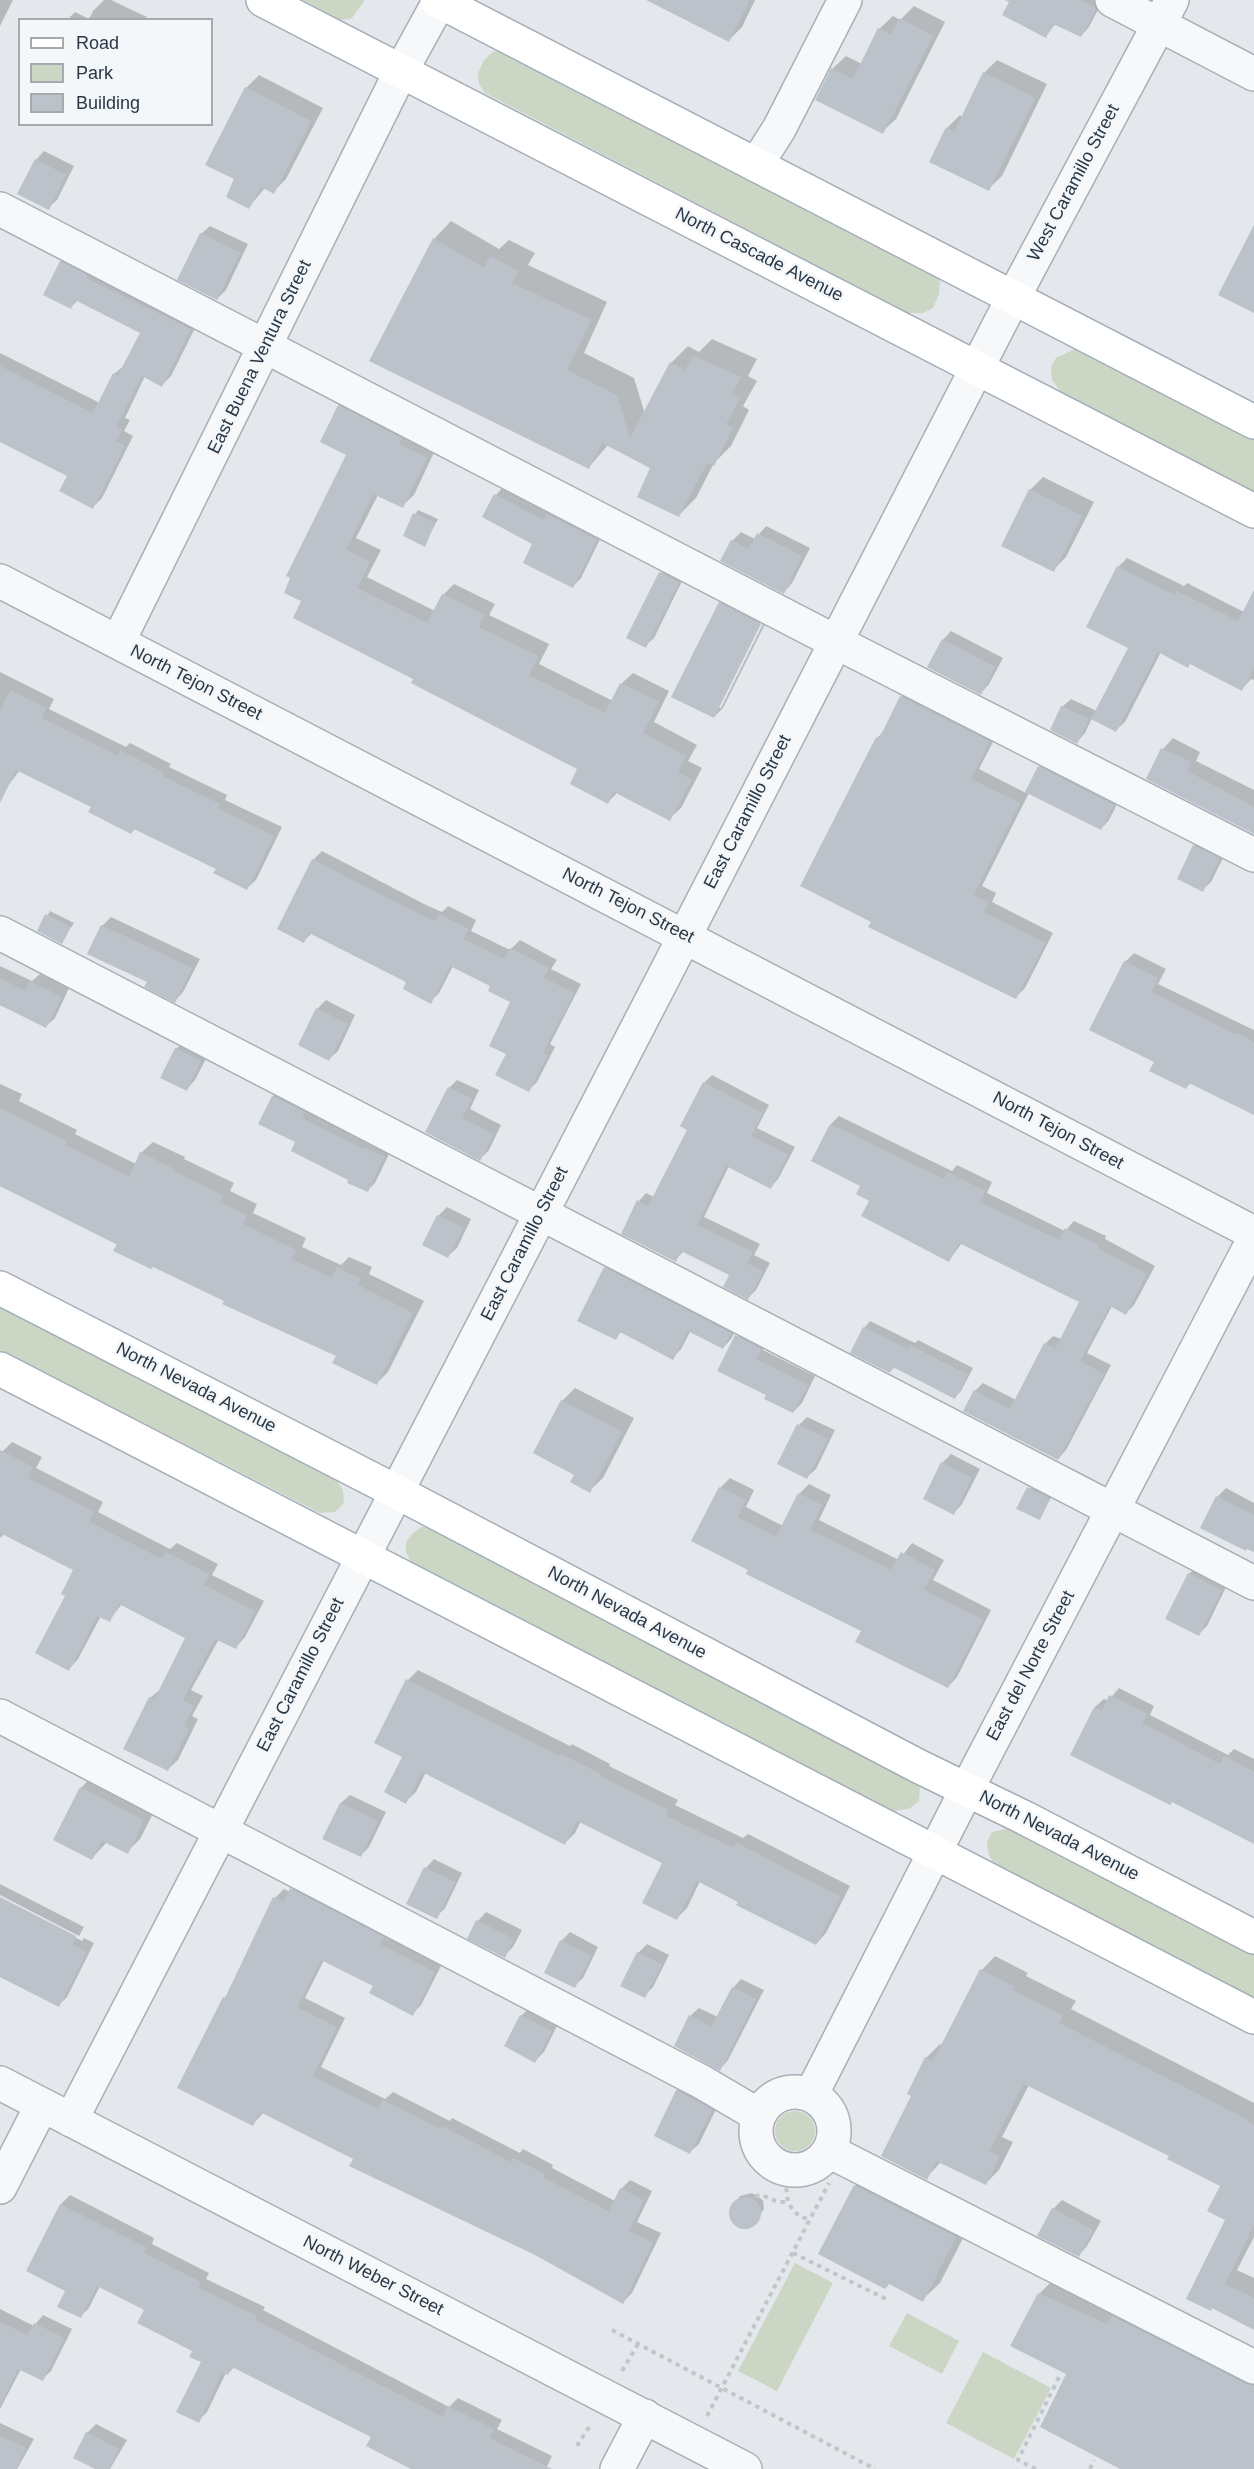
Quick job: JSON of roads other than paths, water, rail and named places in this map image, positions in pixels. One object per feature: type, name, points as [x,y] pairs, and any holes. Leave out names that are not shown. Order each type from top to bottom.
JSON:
[{"type":"main road","name":"North Cascade Avenue","points":[[263,0],[1254,511]]},
{"type":"main road","points":[[439,0],[1254,422]]},
{"type":"main road","name":"North Nevada Avenue","points":[[0,1288],[397,1492],[918,1766],[1254,1937]]},
{"type":"main road","points":[[0,1369],[1254,2017]]},
{"type":"street","name":"East Buena Ventura Street","points":[[118,642],[401,71],[439,0]]},
{"type":"street","points":[[756,165],[784,119],[846,0]]},
{"type":"street","points":[[1112,0],[1166,12],[1254,75]]},
{"type":"street","name":"West Caramillo Street","points":[[978,367],[1166,12]]},
{"type":"street","points":[[0,209],[836,642],[1254,855]]},
{"type":"street","name":"East Caramillo Street","points":[[71,2120],[978,367]]},
{"type":"street","name":"North Tejon Street","points":[[0,581],[1254,1233]]},
{"type":"street","points":[[0,933],[1254,1582]]},
{"type":"street","name":"East del Norte Street","points":[[811,2095],[967,1789],[1254,1239]]},
{"type":"street","points":[[0,1716],[221,1829],[702,2082],[759,2115]]},
{"type":"street","name":"North Weber Street","points":[[0,2083],[745,2469]]},
{"type":"street","points":[[836,2154],[832,2119],[822,2102],[811,2095],[787,2092],[765,2104],[759,2115],[755,2132],[760,2150],[777,2166],[789,2170],[800,2170],[812,2167],[821,2160],[836,2154],[1254,2367]]},
{"type":"street","points":[[0,2187],[42,2105]]},
{"type":"street","points":[[617,2469],[645,2416]]}]
